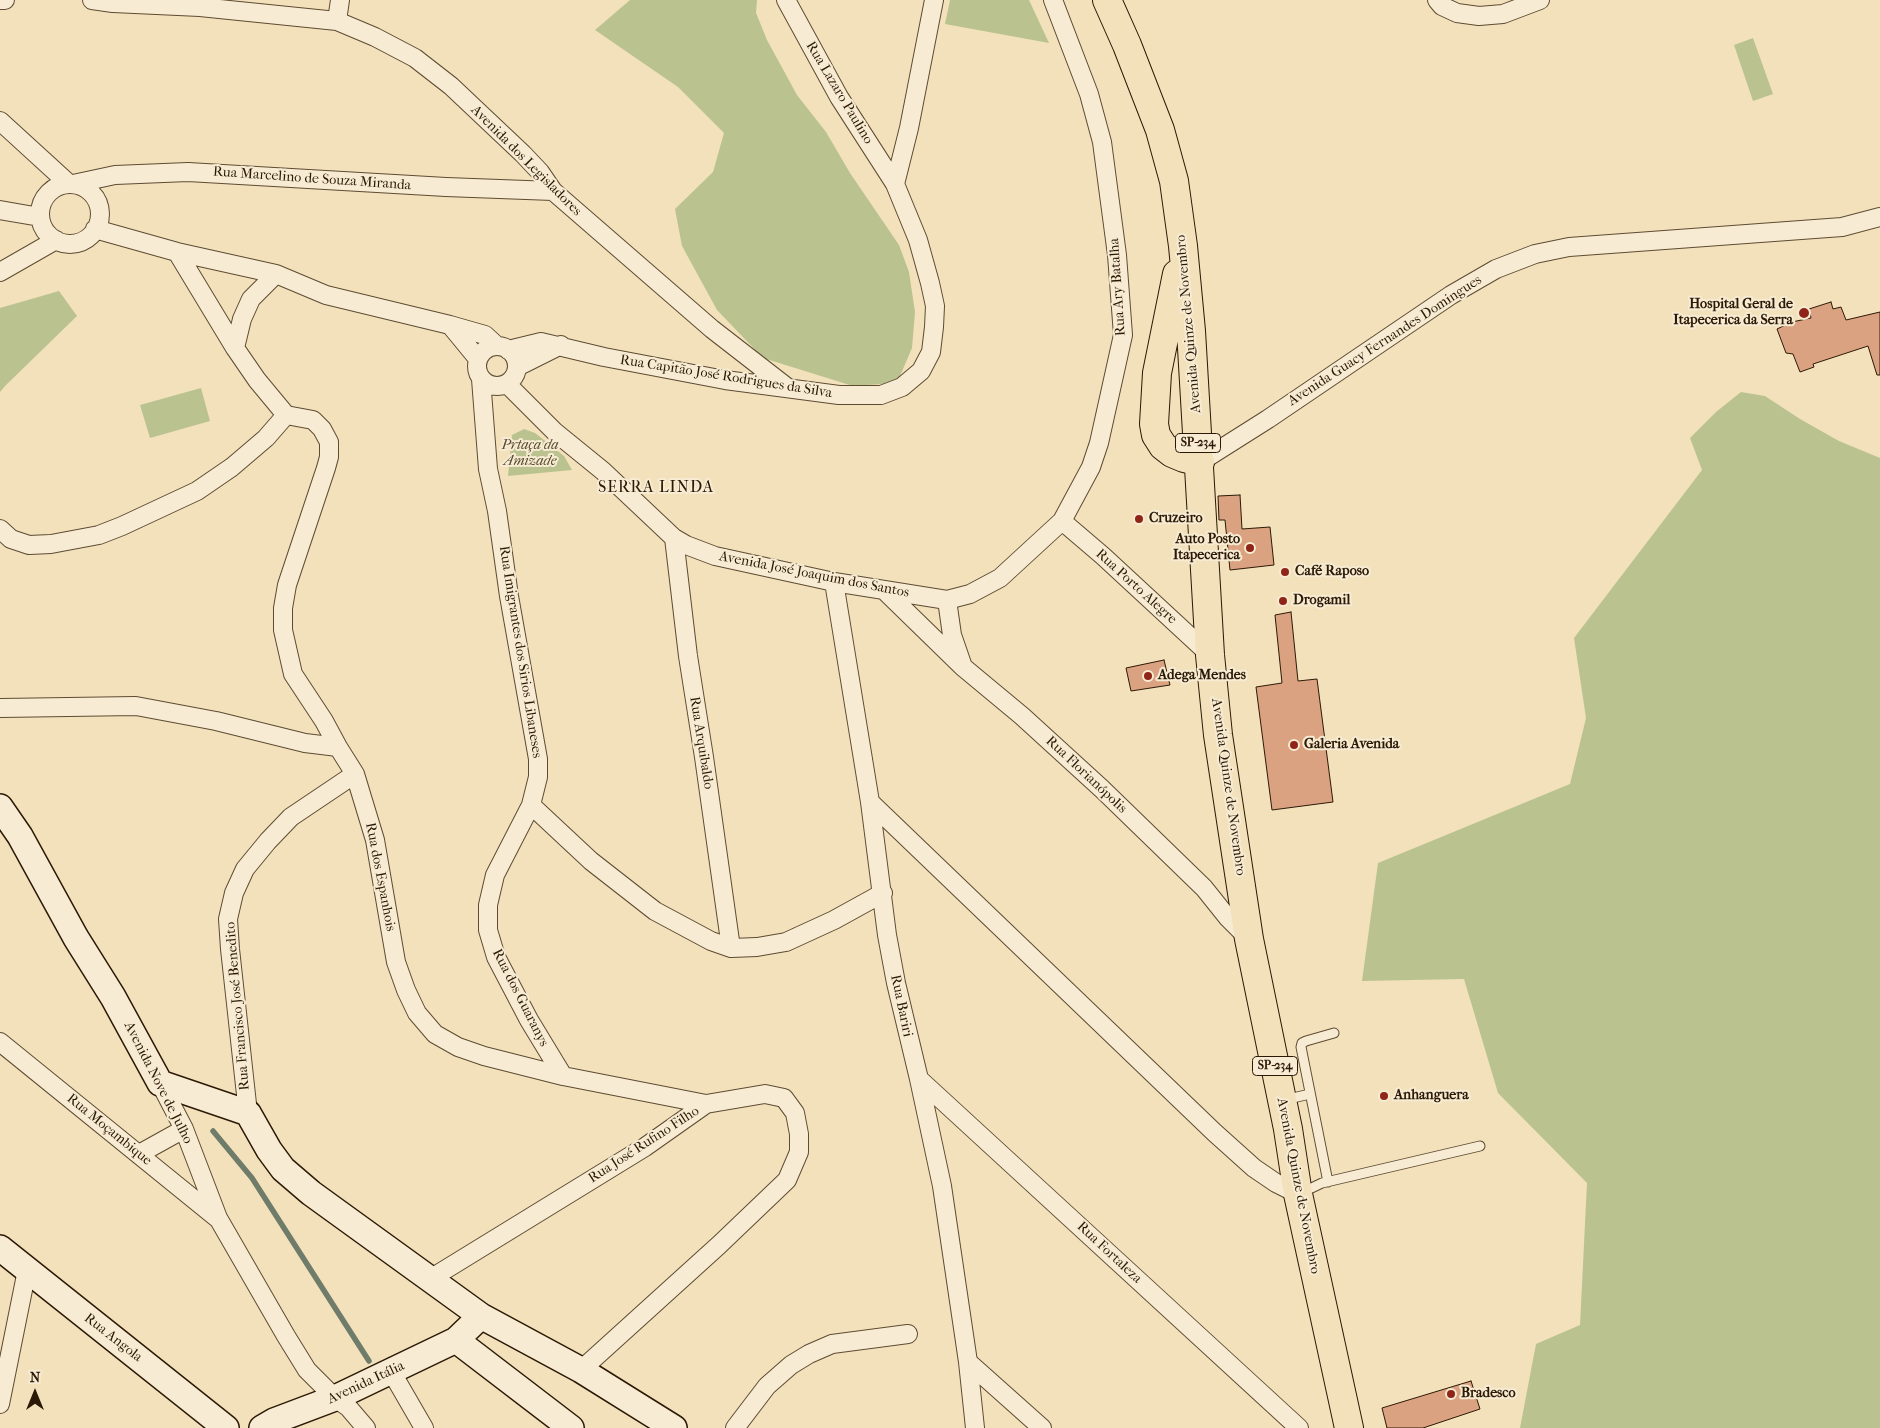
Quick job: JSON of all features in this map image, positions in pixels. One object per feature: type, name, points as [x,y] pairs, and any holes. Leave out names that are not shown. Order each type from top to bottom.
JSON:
[{"type":"main road","name":"Avenida Quinze de Novembro","points":[[1107,0],[1127,45],[1160,130],[1174,181],[1183,246],[1200,462],[1210,655],[1218,735],[1244,896],[1249,939],[1282,1100],[1298,1194],[1349,1428]]},
{"type":"main road","points":[[1183,246],[1157,373],[1154,424],[1156,435],[1163,446],[1172,453],[1200,462]]},
{"type":"main road","name":"Avenida Nove de Julho","points":[[0,807],[20,836],[76,938],[113,997],[160,1083]]},
{"type":"main road","points":[[160,1083],[248,1113],[269,1150],[283,1169],[311,1194],[481,1316],[581,1370],[674,1428]]},
{"type":"main road","name":"Rua Angola","points":[[0,1248],[225,1428]]},
{"type":"main road","name":"Avenida Itália","points":[[225,1428],[268,1424],[335,1398],[456,1340],[481,1316]]},
{"type":"main road","points":[[456,1340],[571,1428]]},
{"type":"street","points":[[0,0],[5,0]]},
{"type":"street","name":"Avenida dos Legisladores","points":[[92,0],[200,7],[337,21],[375,36],[415,58],[451,86],[523,154],[540,172],[553,191],[712,329],[790,389]]},
{"type":"street","points":[[337,21],[340,0]]},
{"type":"street","name":"Rua Lazaro Paulino","points":[[786,0],[838,97],[895,184]]},
{"type":"street","points":[[895,184],[909,128],[934,0]]},
{"type":"street","name":"Rua Ary Batalha","points":[[947,600],[970,594],[1000,578],[1062,521],[1091,467],[1123,335],[1117,255],[1102,142],[1089,94],[1053,0]]},
{"type":"street","points":[[1437,0],[1442,6],[1457,13],[1479,16],[1503,14],[1540,0]]},
{"type":"street","points":[[0,121],[71,184]]},
{"type":"street","name":"Rua Marcelino de Souza Miranda","points":[[71,184],[115,175],[188,172],[446,187],[553,191]]},
{"type":"street","points":[[71,184],[79,185],[95,197],[99,206],[100,216],[95,229],[84,240],[75,243],[65,243],[56,240],[42,226],[40,207],[44,198],[51,190],[60,185],[71,184]]},
{"type":"street","name":"Rua Capitão José Rodrigues da Silva","points":[[503,348],[541,342],[604,357],[725,380],[839,395],[882,395],[902,387],[921,371],[931,352],[934,306],[930,283],[918,240],[895,184]]},
{"type":"street","points":[[0,210],[40,217]]},
{"type":"street","name":"Avenida Guacy Fernandes Domingues","points":[[1200,462],[1268,419],[1451,295],[1496,269],[1535,254],[1569,247],[1842,227],[1880,218]]},
{"type":"street","points":[[95,229],[176,252],[276,274],[326,295],[485,335],[515,357],[509,378]]},
{"type":"street","points":[[0,272],[56,240]]},
{"type":"street","points":[[0,529],[11,539],[29,544],[51,544],[99,535],[122,526],[197,491],[232,467],[266,438],[286,415],[257,380],[235,348],[176,252]]},
{"type":"street","points":[[235,348],[242,319],[251,299],[276,274]]},
{"type":"street","points":[[450,325],[478,359]]},
{"type":"street","points":[[503,348],[486,350],[478,359],[477,370],[481,380],[489,385],[509,378],[561,346]]},
{"type":"street","name":"Avenida José Joaquim dos Santos","points":[[509,378],[548,425],[603,471],[674,538],[715,556],[834,582],[947,600]]},
{"type":"street","name":"Rua Imigrantes dos Sirios Libaneses","points":[[486,446],[509,378]]},
{"type":"street","name":"Rua Imigrantes dos Sirios Libaneses","points":[[481,380],[488,469],[498,511],[509,596],[538,759],[538,777],[531,805]]},
{"type":"street","name":"Rua dos Espanhois","points":[[286,415],[313,420],[322,429],[328,442],[329,456],[287,585],[283,608],[283,630],[293,674],[324,721],[355,774],[375,840],[396,962],[417,1013],[436,1034],[458,1047],[484,1056],[563,1076],[706,1104]]},
{"type":"street","name":"Rua Porto Alegre","points":[[1062,521],[1103,556],[1210,655]]},
{"type":"street","name":"Rua Arquibaldo","points":[[674,538],[688,656],[731,948]]},
{"type":"street","name":"Rua Bariri","points":[[834,582],[870,802],[887,935],[896,984],[942,1186],[968,1362],[975,1428]]},
{"type":"street","name":"Rua Florianópolis","points":[[885,591],[963,666],[1022,716],[1102,789],[1204,888],[1228,918],[1249,939]]},
{"type":"street","points":[[947,600],[952,635],[963,666]]},
{"type":"street","points":[[0,708],[136,706],[216,721],[305,743],[338,747]]},
{"type":"street","name":"Rua Francisco José Benedito","points":[[248,1113],[228,919],[234,893],[245,870],[268,841],[291,817],[355,774]]},
{"type":"street","points":[[870,802],[1254,1168],[1276,1183],[1298,1194]]},
{"type":"street","points":[[531,805],[591,862],[656,911],[711,941],[731,948],[757,947],[786,942],[834,920],[883,893]]},
{"type":"street","name":"Rua dos Guaranys","points":[[531,805],[495,875],[488,905],[488,930],[496,957],[504,973],[529,1020],[563,1076]]},
{"type":"street","points":[[1204,888],[1244,896]]},
{"type":"street","name":"Rua Moçambique","points":[[0,1042],[218,1218]]},
{"type":"street","name":"Rua Fortaleza","points":[[919,1079],[1299,1428]]},
{"type":"street","name":"Avenida Nove de Julho","points":[[160,1083],[184,1129],[218,1218],[307,1370],[335,1398],[348,1407],[366,1428]]},
{"type":"street","name":"Rua José Rufino Filho","points":[[430,1279],[645,1147],[706,1104],[765,1094],[784,1098],[795,1113],[799,1134],[798,1152],[787,1180],[726,1239],[581,1370]]},
{"type":"street","points":[[139,1154],[184,1129]]},
{"type":"street","points":[[0,1404],[27,1270]]},
{"type":"street","points":[[735,1428],[767,1386],[791,1365],[809,1354],[832,1344],[908,1334]]},
{"type":"street","points":[[968,1362],[1042,1428]]},
{"type":"street","points":[[391,1371],[424,1428]]},
{"type":"lane","points":[[1328,1182],[1301,1047],[1302,1043],[1334,1033]]},
{"type":"lane","points":[[1282,1100],[1310,1094]]},
{"type":"lane","points":[[1298,1194],[1328,1182],[1480,1146]]},
{"type":"green space","points":[[630,0],[757,0],[756,13],[767,40],[797,95],[826,132],[850,173],[899,245],[909,272],[915,312],[912,348],[897,383],[853,386],[763,358],[717,310],[682,246],[675,209],[713,172],[724,133],[678,87],[595,30]]},
{"type":"green space","points":[[950,0],[1029,0],[1049,43],[945,24]]},
{"type":"green space","points":[[1753,38],[1773,94],[1753,101],[1734,45]]},
{"type":"green space","points":[[59,291],[77,316],[0,392],[0,308]]},
{"type":"green space","points":[[201,388],[210,421],[150,438],[140,405]]},
{"type":"green space","points":[[1741,392],[1765,396],[1839,441],[1880,458],[1880,1428],[1520,1428],[1536,1344],[1580,1325],[1587,1183],[1498,1093],[1464,979],[1362,981],[1378,863],[1570,784],[1586,718],[1574,638],[1702,470],[1690,438],[1716,412]]},
{"type":"green space","name":"Prtaça da Amizade","points":[[524,429],[535,433],[564,456],[572,470],[508,476],[512,435]]},
{"type":"building","points":[[1831,302],[1833,309],[1841,307],[1846,320],[1880,312],[1880,375],[1877,375],[1868,346],[1813,364],[1814,367],[1800,372],[1793,354],[1786,353],[1777,329],[1792,322],[1811,318],[1809,309]]},
{"type":"building","name":"Auto Posto Itapecerica","points":[[1240,495],[1242,529],[1270,527],[1274,565],[1230,570],[1225,520],[1219,520],[1218,496]]},
{"type":"building","name":"Galeria Avenida","points":[[1291,612],[1298,681],[1317,679],[1333,802],[1272,810],[1256,687],[1282,683],[1275,615]]},
{"type":"building","name":"Adega Mendes","points":[[1164,660],[1170,685],[1131,691],[1126,668]]},
{"type":"building","name":"Bradesco","points":[[1471,1381],[1480,1409],[1423,1428],[1387,1428],[1382,1408]]},
{"type":"waterway","points":[[213,1131],[252,1178],[369,1361]]},
{"type":"place","name":"Hospital Geral de Itapecerica da Serra","points":[[1804,313]]},
{"type":"place","name":"Cruzeiro","points":[[1139,519]]},
{"type":"place","name":"Auto Posto Itapecerica","points":[[1250,548]]},
{"type":"place","name":"Café Raposo","points":[[1285,572]]},
{"type":"place","name":"Drogamil","points":[[1283,601]]},
{"type":"place","name":"Adega Mendes","points":[[1148,676]]},
{"type":"place","name":"Galeria Avenida","points":[[1294,745]]},
{"type":"place","name":"Anhanguera","points":[[1384,1096]]},
{"type":"place","name":"Bradesco","points":[[1451,1394]]},
{"type":"district","name":"SERRA LINDA","points":[[656,488]]}]
